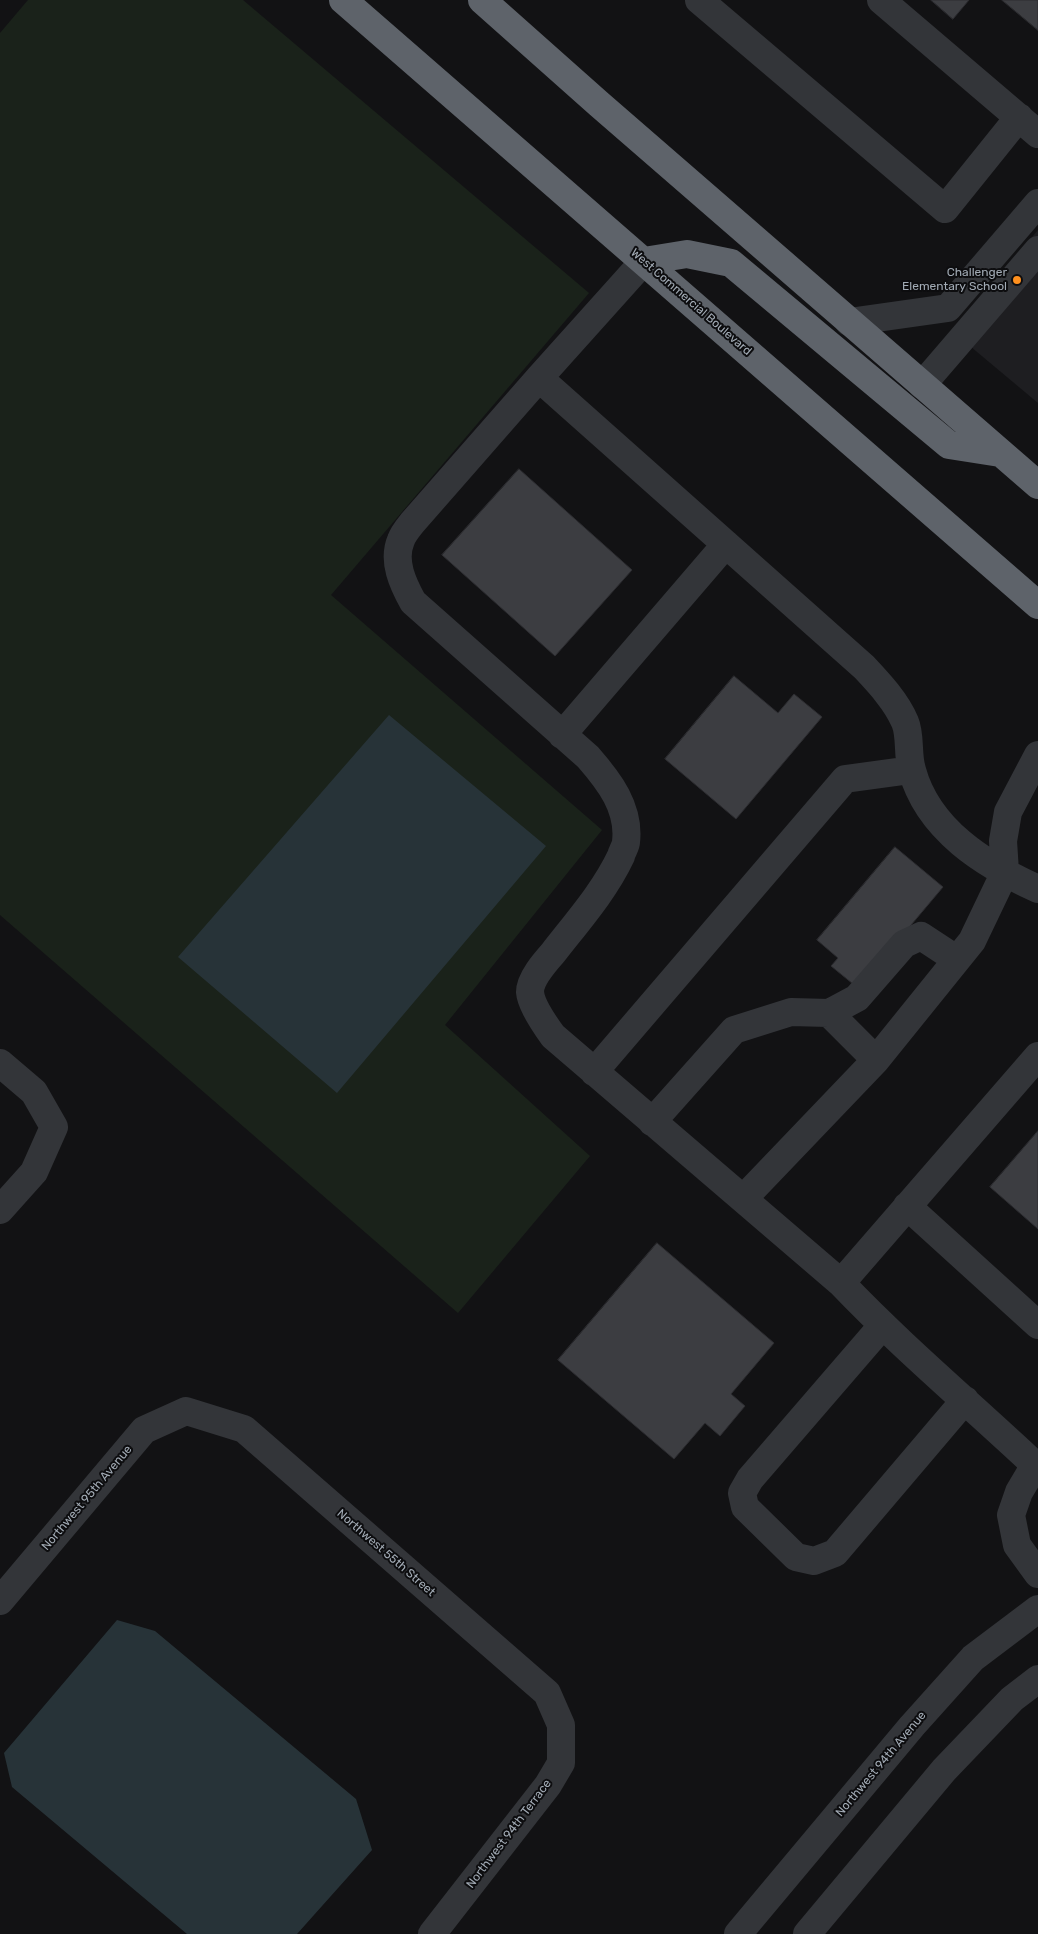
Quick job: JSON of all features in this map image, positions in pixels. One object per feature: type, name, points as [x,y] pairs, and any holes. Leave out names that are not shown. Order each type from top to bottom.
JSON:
[{"type":"highway","name":"West Commercial Boulevard","points":[[343,0],[1038,605]]},
{"type":"highway","points":[[482,0],[922,386],[1038,485]]},
{"type":"highway","points":[[644,261],[686,254],[732,263],[949,445],[1000,453]]},
{"type":"street","points":[[699,0],[945,209],[1029,126],[881,0]]},
{"type":"street","points":[[849,322],[948,308],[1038,203]]},
{"type":"street","points":[[922,386],[1038,250]]},
{"type":"street","points":[[644,261],[412,523],[400,541],[398,562],[402,581],[413,602],[588,757],[608,780],[621,805],[625,823],[626,843],[617,864],[601,892],[538,972],[530,992],[538,1016],[553,1036],[841,1283],[882,1326],[1036,1463],[1020,1492],[1011,1515],[1017,1545],[1038,1574]]},
{"type":"street","points":[[539,378],[864,667],[886,692],[905,722],[912,770],[924,800],[945,829],[969,850],[1038,889]]},
{"type":"street","points":[[562,735],[726,544]]},
{"type":"street","points":[[743,1199],[876,1060],[972,940],[1005,872],[1003,841],[1008,812],[1038,755]]},
{"type":"street","points":[[594,1072],[845,779],[912,770]]},
{"type":"street","points":[[652,1122],[734,1030],[791,1012],[829,1013],[857,998],[904,944],[921,936],[956,959]]},
{"type":"street","points":[[829,1013],[876,1060]]},
{"type":"street","points":[[841,1283],[1038,1056]]},
{"type":"street","points":[[0,1063],[34,1092],[54,1127],[34,1172],[0,1210]]},
{"type":"street","points":[[907,1206],[1038,1325]]},
{"type":"street","points":[[882,1326],[750,1479],[742,1493],[744,1508],[796,1557],[814,1562],[835,1553],[965,1400]]},
{"type":"street","name":"Northwest 95th Avenue","points":[[0,1601],[144,1430],[186,1411]]},
{"type":"street","name":"Northwest 55th Street","points":[[186,1411],[244,1429],[547,1693],[561,1725]]},
{"type":"street","name":"Northwest 94th Avenue","points":[[738,1934],[912,1726],[973,1658],[1038,1609]]},
{"type":"street","points":[[807,1934],[944,1770],[1012,1699],[1038,1679]]},
{"type":"street","name":"Northwest 94th Terrace","points":[[432,1934],[548,1785],[561,1764],[561,1725]]},
{"type":"shaded area","points":[[28,0],[243,0],[589,293],[331,595],[602,830],[445,1025],[590,1156],[458,1313],[0,915],[0,33]]},
{"type":"shaded area","name":"Challenger Elementary School","points":[[1038,230],[1038,403],[952,331]]},
{"type":"shaded area","points":[[389,715],[546,846],[337,1093],[178,957]]},
{"type":"shaded area","points":[[117,1620],[155,1631],[356,1799],[372,1850],[297,1934],[187,1934],[12,1787],[4,1753]]},
{"type":"building","points":[[931,0],[969,0],[953,19]]},
{"type":"building","points":[[1002,0],[1038,0],[1038,30]]},
{"type":"building","points":[[519,469],[632,570],[555,656],[442,555]]},
{"type":"building","points":[[734,676],[778,713],[794,694],[822,717],[736,819],[665,759]]},
{"type":"building","points":[[895,847],[943,887],[858,988],[831,966],[838,958],[817,940]]},
{"type":"building","points":[[1038,1131],[1038,1229],[990,1187]]},
{"type":"building","points":[[657,1243],[774,1343],[731,1394],[745,1406],[720,1436],[705,1423],[674,1459],[558,1360]]},
{"type":"place","name":"Challenger Elementary School","points":[[1017,280]]}]
